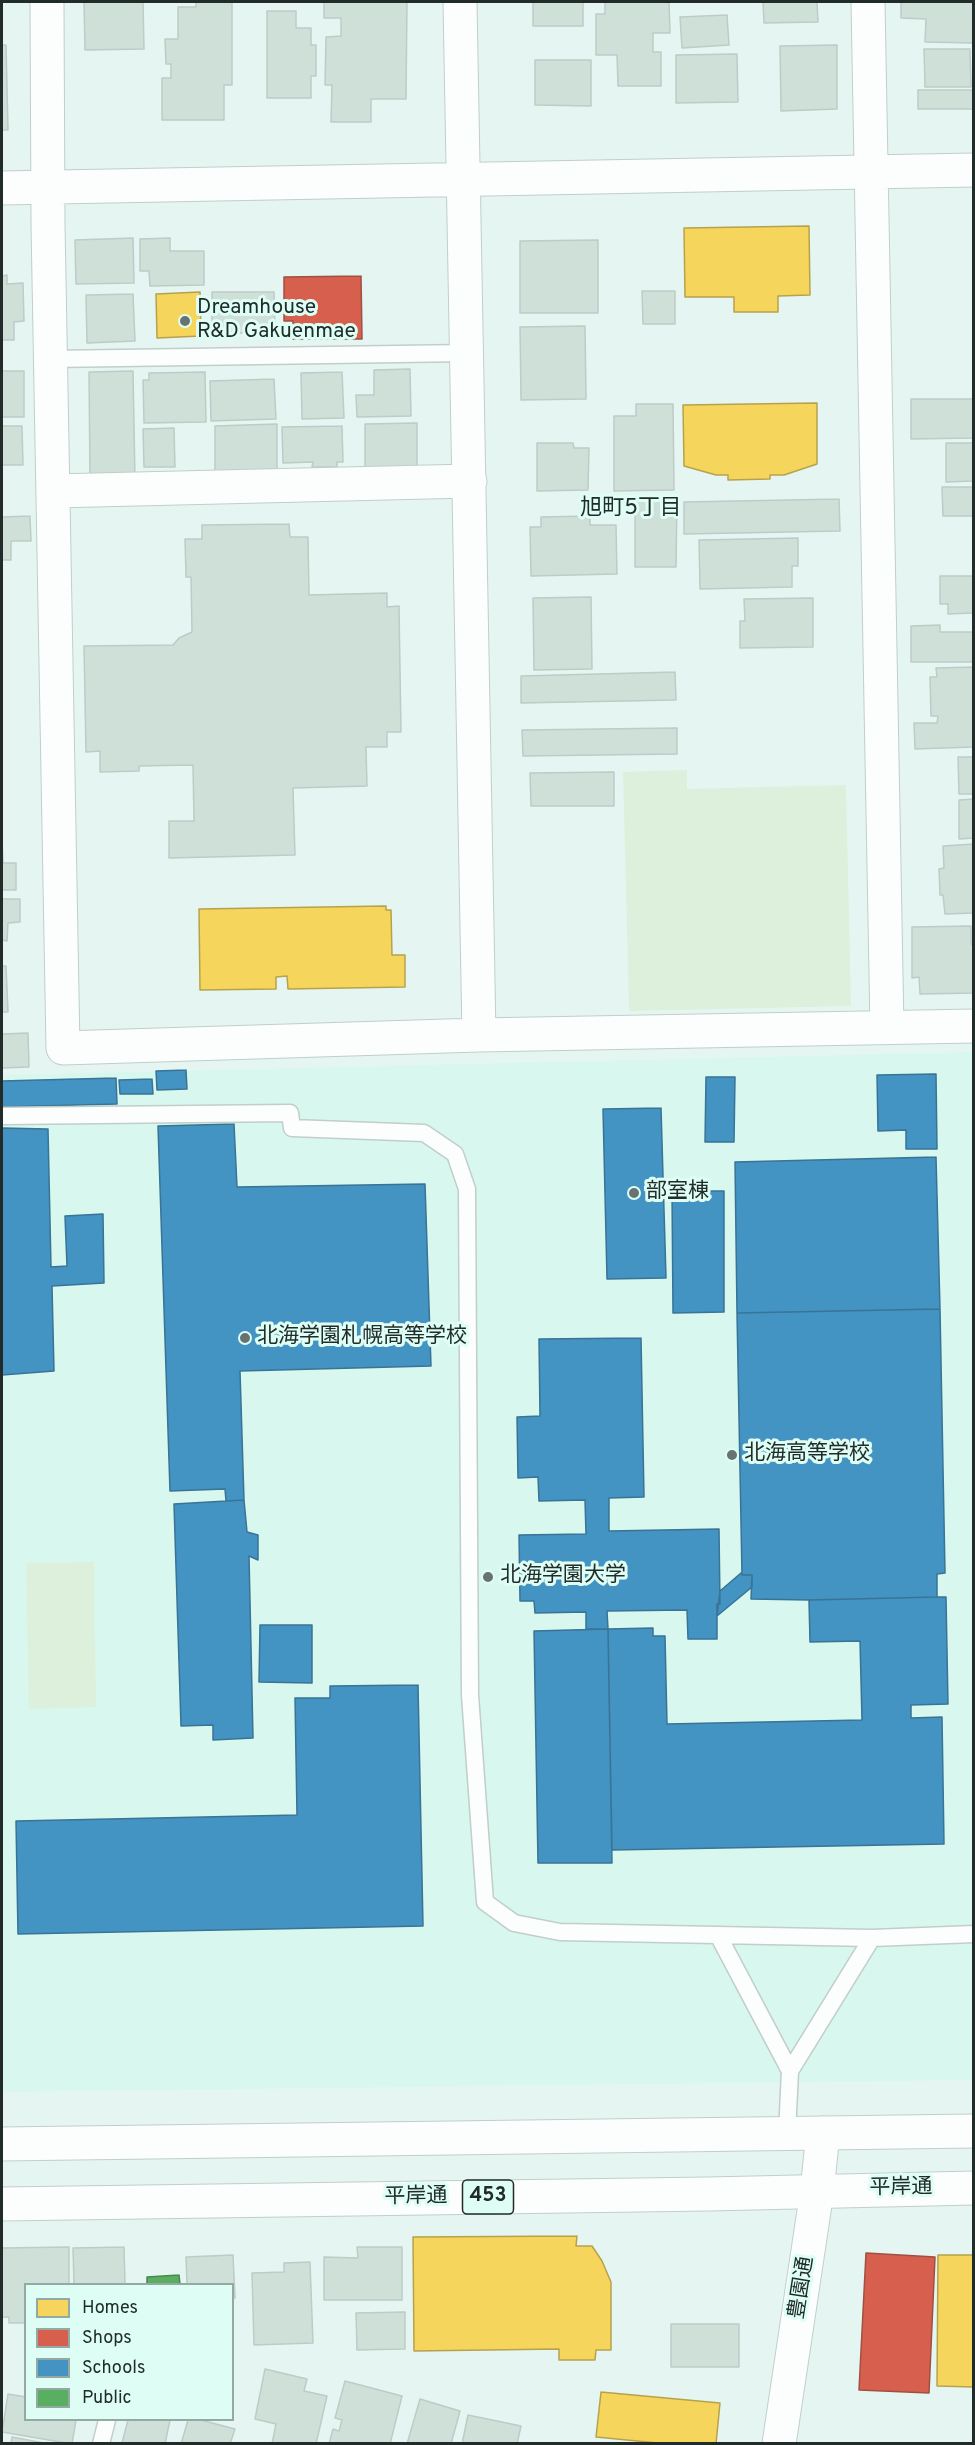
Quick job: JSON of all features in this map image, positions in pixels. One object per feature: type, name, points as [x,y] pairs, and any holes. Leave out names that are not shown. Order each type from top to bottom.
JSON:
[{"type":"main road","points":[[46,2],[47,187],[63,1048],[478,1035],[974,1026]]},
{"type":"main road","points":[[460,2],[478,1035]]},
{"type":"main road","points":[[868,2],[887,1028]]},
{"type":"main road","points":[[2,188],[974,170]]},
{"type":"main road","points":[[53,491],[470,481]]},
{"type":"main road","points":[[2,2144],[974,2131]]},
{"type":"main road","name":"豊園通","points":[[779,2444],[817,2191],[823,2133]]},
{"type":"main road","name":"平岸通","points":[[2,2204],[974,2188]]},
{"type":"lane","points":[[51,359],[466,353]]},
{"type":"lane","points":[[2,1116],[290,1113],[292,1128],[424,1133],[455,1154],[467,1189],[470,1695],[485,1902],[514,1923],[560,1932],[872,1938],[974,1934]]},
{"type":"lane","points":[[718,1935],[790,2071]]},
{"type":"lane","points":[[787,2133],[790,2071],[872,1938]]},
{"type":"lane","points":[[101,2444],[107,2421]]},
{"type":"shaded area","points":[[687,770],[687,789],[846,785],[851,1006],[629,1011],[623,772]]},
{"type":"shaded area","name":"北海学園大学","points":[[973,1052],[973,2080],[2,2092],[2,1075]]},
{"type":"shaded area","points":[[94,1562],[96,1707],[29,1709],[26,1563]]},
{"type":"building: Homes","points":[[809,226],[810,295],[778,296],[778,312],[734,312],[734,297],[685,297],[684,228]]},
{"type":"building: Homes","points":[[200,292],[201,336],[157,338],[156,294]]},
{"type":"building: Homes","points":[[817,403],[817,464],[784,475],[770,475],[770,479],[728,480],[728,475],[716,475],[684,466],[683,405]]},
{"type":"building: Homes","points":[[386,906],[386,910],[391,910],[392,955],[405,955],[405,987],[288,989],[287,976],[276,977],[276,989],[200,990],[199,909]]},
{"type":"building: Homes","points":[[577,2236],[576,2246],[592,2246],[602,2261],[611,2282],[611,2350],[596,2350],[595,2360],[559,2360],[559,2349],[414,2351],[413,2237]]},
{"type":"building: Homes","points":[[938,2255],[974,2255],[974,2387],[937,2386]]},
{"type":"building: Homes","points":[[601,2392],[720,2403],[716,2444],[668,2444],[596,2437]]},
{"type":"building: Shops","points":[[361,276],[362,339],[293,339],[293,321],[284,321],[284,277]]},
{"type":"building: Shops","points":[[866,2253],[935,2257],[929,2393],[859,2390]]},
{"type":"building: Schools","points":[[186,1070],[187,1089],[157,1090],[156,1071]]},
{"type":"building: Schools","points":[[936,1074],[937,1149],[906,1149],[906,1130],[878,1131],[877,1075]]},
{"type":"building: Schools","points":[[706,1077],[735,1077],[734,1142],[705,1142]]},
{"type":"building: Schools","points":[[116,1078],[117,1104],[2,1107],[2,1081]]},
{"type":"building: Schools","points":[[152,1079],[153,1094],[120,1094],[119,1080]]},
{"type":"building: Schools","name":"部室棟","points":[[661,1108],[666,1278],[607,1279],[603,1109]]},
{"type":"building: Schools","points":[[234,1124],[237,1187],[425,1184],[431,1366],[240,1371],[244,1500],[226,1501],[225,1489],[170,1491],[158,1126]]},
{"type":"building: Schools","points":[[2,1128],[48,1129],[51,1267],[67,1266],[65,1216],[103,1214],[104,1283],[52,1286],[54,1371],[2,1375]]},
{"type":"building: Schools","points":[[936,1157],[940,1309],[737,1313],[735,1162]]},
{"type":"building: Schools","points":[[672,1191],[724,1191],[724,1312],[673,1313]]},
{"type":"building: Schools","points":[[940,1309],[945,1573],[937,1574],[937,1597],[751,1599],[752,1575],[742,1575],[737,1313]]},
{"type":"building: Schools","points":[[641,1338],[644,1497],[609,1498],[609,1531],[719,1529],[720,1604],[717,1604],[717,1639],[688,1639],[687,1610],[607,1611],[608,1629],[586,1629],[586,1612],[535,1613],[534,1601],[520,1601],[519,1535],[586,1534],[585,1500],[539,1501],[538,1477],[518,1478],[517,1417],[540,1416],[539,1339]]},
{"type":"building: Schools","points":[[244,1500],[247,1532],[258,1535],[258,1560],[249,1556],[253,1738],[213,1740],[213,1725],[181,1726],[174,1504]]},
{"type":"building: Schools","points":[[741,1573],[752,1575],[752,1587],[717,1616],[720,1591]]},
{"type":"building: Schools","points":[[946,1597],[948,1704],[911,1705],[911,1718],[942,1717],[944,1844],[612,1850],[608,1629],[653,1628],[653,1636],[665,1636],[667,1724],[862,1720],[860,1641],[810,1642],[809,1600]]},
{"type":"building: Schools","points":[[260,1625],[312,1625],[312,1683],[259,1682]]},
{"type":"building: Schools","points":[[608,1629],[612,1863],[538,1863],[534,1631]]},
{"type":"building: Schools","points":[[418,1685],[423,1926],[18,1934],[16,1821],[297,1815],[295,1698],[330,1698],[330,1686]]},
{"type":"building: Public","points":[[179,2275],[180,2283],[147,2283],[147,2277]]},
{"type":"building: Other","points":[[84,2],[143,2],[144,49],[85,50]]},
{"type":"building: Other","points":[[196,2],[232,2],[232,85],[224,85],[224,120],[162,120],[162,78],[171,78],[171,64],[166,64],[165,39],[178,39],[178,7],[196,7]]},
{"type":"building: Other","points":[[324,2],[407,2],[406,99],[371,99],[371,122],[331,122],[332,85],[325,85],[326,37],[341,36],[341,18],[324,18]]},
{"type":"building: Other","points":[[533,2],[583,2],[583,26],[533,26]]},
{"type":"building: Other","points":[[605,2],[669,2],[670,33],[653,33],[653,52],[661,52],[661,86],[618,86],[617,55],[596,55],[596,14],[605,14]]},
{"type":"building: Other","points":[[763,2],[817,2],[818,22],[764,23]]},
{"type":"building: Other","points":[[901,2],[973,2],[973,43],[925,42],[926,19],[901,18]]},
{"type":"building: Other","points":[[267,11],[296,11],[296,28],[311,28],[311,45],[316,45],[316,76],[311,76],[311,98],[267,98]]},
{"type":"building: Other","points":[[727,15],[729,45],[682,48],[680,17]]},
{"type":"building: Other","points":[[2,45],[6,45],[8,130],[2,130]]},
{"type":"building: Other","points":[[837,45],[837,109],[781,111],[780,46]]},
{"type":"building: Other","points":[[924,49],[970,49],[971,87],[925,87]]},
{"type":"building: Other","points":[[737,54],[738,102],[676,103],[676,55]]},
{"type":"building: Other","points":[[535,60],[591,60],[591,106],[535,105]]},
{"type":"building: Other","points":[[918,90],[974,90],[974,109],[918,109]]},
{"type":"building: Other","points":[[133,238],[134,283],[76,284],[75,240]]},
{"type":"building: Other","points":[[170,238],[170,251],[204,251],[204,285],[150,286],[149,271],[140,271],[140,239]]},
{"type":"building: Other","points":[[598,240],[598,313],[520,313],[520,241]]},
{"type":"building: Other","points":[[7,275],[7,284],[23,283],[24,321],[14,322],[14,340],[2,340],[2,276]]},
{"type":"building: Other","points":[[642,291],[675,291],[675,324],[643,324]]},
{"type":"building: Other","points":[[212,292],[274,292],[275,333],[212,333]]},
{"type":"building: Other","points":[[133,294],[135,341],[87,343],[86,295]]},
{"type":"building: Other","points":[[585,326],[586,399],[521,400],[520,327]]},
{"type":"building: Other","points":[[410,369],[411,416],[357,417],[356,395],[374,395],[374,370]]},
{"type":"building: Other","points":[[2,371],[24,371],[24,417],[2,417]]},
{"type":"building: Other","points":[[133,371],[135,479],[90,479],[89,372]]},
{"type":"building: Other","points":[[205,372],[206,422],[144,423],[143,380],[149,380],[149,373]]},
{"type":"building: Other","points":[[342,372],[344,418],[302,419],[301,373]]},
{"type":"building: Other","points":[[274,379],[276,419],[211,421],[210,381]]},
{"type":"building: Other","points":[[911,399],[974,399],[974,438],[911,439]]},
{"type":"building: Other","points":[[636,404],[673,404],[674,490],[614,491],[614,416],[636,416]]},
{"type":"building: Other","points":[[417,423],[417,469],[365,469],[365,424]]},
{"type":"building: Other","points":[[277,424],[277,472],[215,473],[215,426]]},
{"type":"building: Other","points":[[2,426],[22,426],[23,465],[2,465]]},
{"type":"building: Other","points":[[342,426],[343,462],[337,462],[337,467],[312,467],[313,462],[283,463],[282,427]]},
{"type":"building: Other","points":[[174,428],[175,467],[144,467],[143,429]]},
{"type":"building: Other","points":[[537,443],[573,443],[574,448],[589,448],[588,490],[537,491]]},
{"type":"building: Other","points":[[946,443],[974,443],[974,481],[946,482]]},
{"type":"building: Other","points":[[942,487],[974,487],[974,516],[943,516]]},
{"type":"building: Other","points":[[635,499],[677,499],[676,567],[635,567]]},
{"type":"building: Other","points":[[839,499],[840,531],[684,534],[684,502]]},
{"type":"building: Other","points":[[30,516],[31,541],[11,541],[11,560],[2,560],[2,517]]},
{"type":"building: Other","points":[[590,516],[590,525],[616,525],[617,574],[531,576],[530,527],[541,527],[541,517]]},
{"type":"building: Other","points":[[289,524],[290,537],[308,537],[309,595],[387,593],[387,607],[399,606],[401,732],[387,732],[387,747],[366,747],[367,786],[293,788],[295,855],[169,858],[169,821],[194,821],[193,765],[139,766],[139,771],[100,772],[100,751],[86,752],[84,646],[173,645],[179,638],[192,632],[191,577],[186,577],[185,539],[202,539],[202,525]]},
{"type":"building: Other","points":[[798,538],[798,566],[792,566],[792,587],[700,589],[699,540]]},
{"type":"building: Other","points":[[940,576],[974,576],[974,613],[948,614],[948,604],[940,604]]},
{"type":"building: Other","points":[[591,597],[592,669],[534,670],[533,598]]},
{"type":"building: Other","points":[[813,598],[813,647],[740,648],[740,621],[745,621],[744,599]]},
{"type":"building: Other","points":[[940,625],[940,632],[974,632],[974,662],[911,662],[911,626]]},
{"type":"building: Other","points":[[974,667],[974,747],[915,749],[914,723],[937,723],[938,716],[931,716],[930,677],[937,677],[936,668]]},
{"type":"building: Other","points":[[675,672],[676,700],[521,703],[521,676]]},
{"type":"building: Other","points":[[677,728],[677,754],[523,756],[522,730]]},
{"type":"building: Other","points":[[958,757],[974,757],[974,794],[959,794]]},
{"type":"building: Other","points":[[614,772],[614,806],[531,806],[530,773]]},
{"type":"building: Other","points":[[974,799],[974,838],[959,839],[959,800]]},
{"type":"building: Other","points":[[2,838],[3,863],[16,863],[16,890],[2,890]]},
{"type":"building: Other","points":[[974,844],[974,913],[945,914],[943,895],[940,895],[939,869],[944,868],[943,846]]},
{"type":"building: Other","points":[[2,899],[20,899],[20,922],[8,923],[7,941],[2,940]]},
{"type":"building: Other","points":[[971,926],[971,944],[974,944],[974,993],[920,994],[919,977],[912,978],[912,927]]},
{"type":"building: Other","points":[[2,966],[6,966],[8,1012],[2,1012]]},
{"type":"building: Other","points":[[28,1033],[29,1067],[2,1068],[2,1034]]},
{"type":"building: Other","points":[[69,2247],[69,2283],[24,2283],[24,2323],[9,2323],[9,2317],[2,2317],[2,2248]]},
{"type":"building: Other","points":[[124,2247],[125,2283],[74,2283],[73,2248]]},
{"type":"building: Other","points":[[357,2247],[402,2247],[402,2300],[324,2300],[324,2257],[358,2258]]},
{"type":"building: Other","points":[[233,2255],[235,2298],[234,2283],[187,2283],[186,2257]]},
{"type":"building: Other","points":[[310,2262],[313,2343],[254,2345],[252,2273],[284,2272],[284,2263]]},
{"type":"building: Other","points":[[405,2312],[405,2349],[357,2350],[356,2313]]},
{"type":"building: Other","points":[[671,2324],[739,2324],[739,2367],[671,2367]]},
{"type":"building: Other","points":[[265,2369],[307,2379],[304,2391],[327,2396],[316,2444],[272,2444],[276,2424],[255,2419]]},
{"type":"building: Other","points":[[345,2381],[402,2396],[390,2444],[329,2444],[333,2429],[339,2431],[342,2420],[335,2418]]},
{"type":"building: Other","points":[[8,2394],[24,2397],[24,2421],[76,2421],[72,2444],[2,2432]]},
{"type":"building: Other","points":[[420,2399],[460,2411],[451,2444],[407,2444]]},
{"type":"building: Other","points":[[468,2415],[521,2426],[517,2444],[462,2444]]},
{"type":"building: Other","points":[[128,2421],[170,2421],[165,2444],[122,2443]]},
{"type":"building: Other","points":[[188,2421],[205,2421],[235,2429],[230,2444],[181,2444]]},
{"type":"building: Other","points":[[12,2437],[49,2444],[11,2444]]},
{"type":"place","name":"Dreamhouse R&D Gakuenmae","points":[[185,321]]},
{"type":"place","name":"部室棟","points":[[634,1193]]},
{"type":"place","name":"北海学園札幌高等学校","points":[[245,1338]]},
{"type":"place","name":"北海高等学校","points":[[732,1455]]},
{"type":"place","name":"北海学園大学","points":[[488,1577]]},
{"type":"district","name":"旭町5丁目","points":[[631,510]]}]
